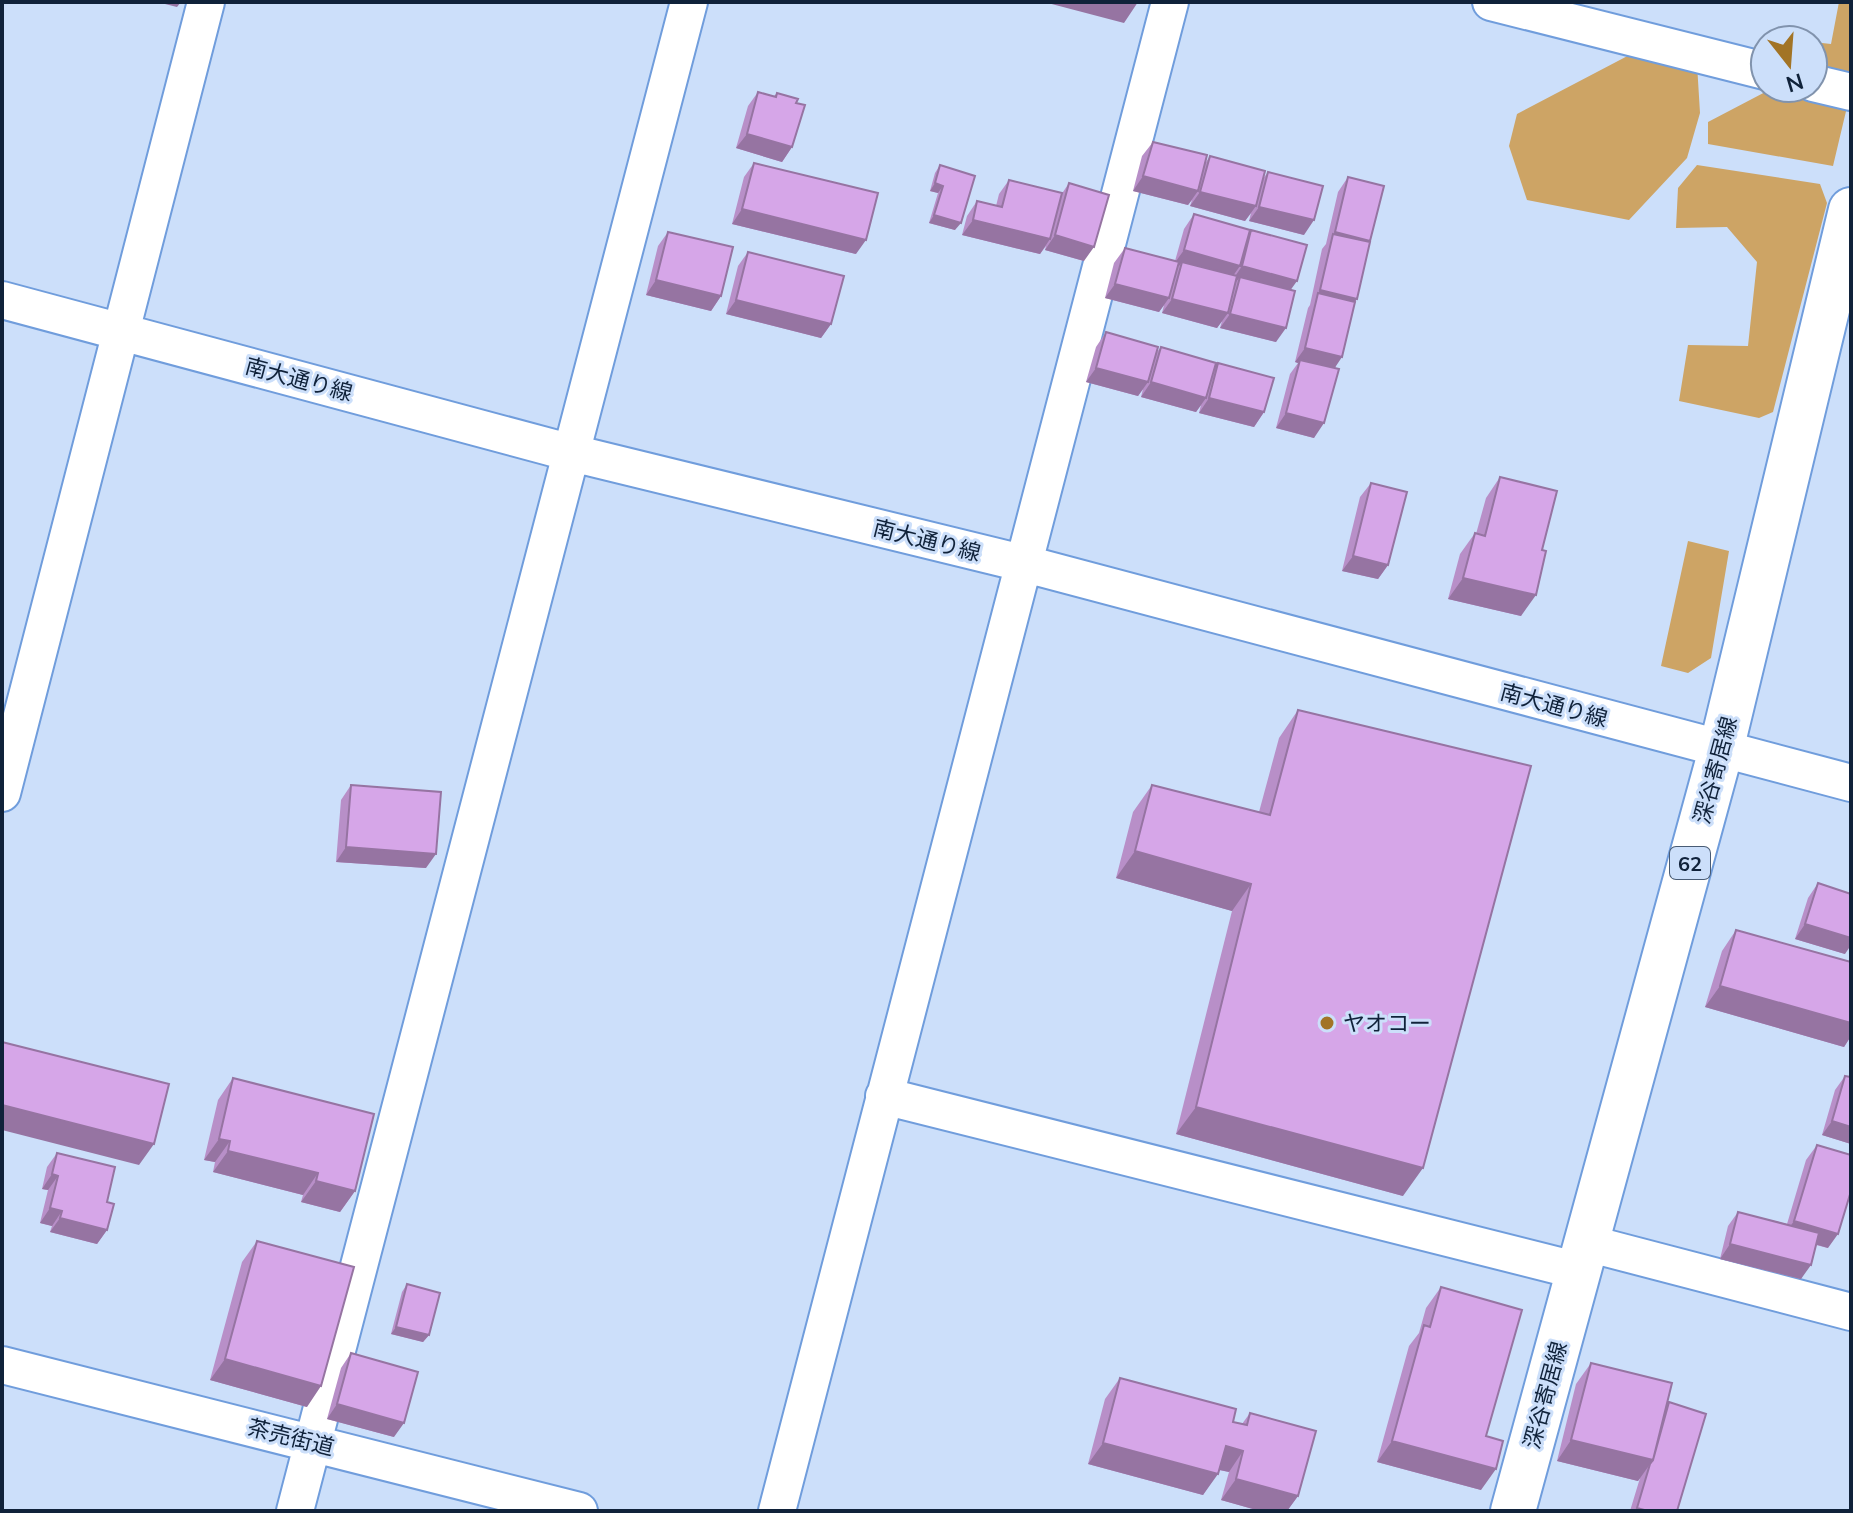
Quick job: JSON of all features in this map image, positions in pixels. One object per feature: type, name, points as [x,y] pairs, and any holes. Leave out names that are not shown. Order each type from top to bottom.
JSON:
[{"type":"main road","name":"深谷寄居線","points":[[1513,1511],[1721,750],[1851,210]]},
{"type":"street","points":[[2,793],[206,2]]},
{"type":"street","points":[[295,1511],[689,2]]},
{"type":"street","points":[[777,1511],[1170,2]]},
{"type":"street","points":[[1491,2],[1749,67]]},
{"type":"street","points":[[1829,87],[1851,92]]},
{"type":"street","name":"南大通り線","points":[[2,300],[572,453],[1022,563],[1851,783]]},
{"type":"street","points":[[884,1096],[1583,1257],[1851,1312]]},
{"type":"street","name":"茶売街道","points":[[2,1365],[579,1511]]},
{"type":"shaded area","points":[[1839,2],[1851,2],[1851,79],[1829,73]]},
{"type":"shaded area","points":[[1637,51],[1697,64],[1700,113],[1687,158],[1629,220],[1527,200],[1509,146],[1517,114]]},
{"type":"shaded area","points":[[1749,101],[1749,104],[1829,103],[1847,107],[1833,166],[1708,144],[1708,122]]},
{"type":"shaded area","points":[[1697,165],[1820,184],[1827,203],[1773,412],[1759,418],[1679,401],[1688,345],[1748,346],[1757,262],[1727,227],[1676,228],[1678,188]]},
{"type":"shaded area","points":[[1688,541],[1729,551],[1711,658],[1688,673],[1661,666]]},
{"type":"building","points":[[758,92],[776,97],[777,93],[798,99],[796,103],[805,105],[792,147],[747,134]]},
{"type":"building","points":[[1153,142],[1207,155],[1198,191],[1143,176]]},
{"type":"building","points":[[1210,156],[1265,171],[1256,206],[1200,192]]},
{"type":"building","points":[[754,163],[878,193],[866,240],[742,209]]},
{"type":"building","points":[[940,165],[975,176],[961,223],[934,215],[943,186],[935,183]]},
{"type":"building","points":[[1268,172],[1323,186],[1314,220],[1259,207]]},
{"type":"building","points":[[1348,177],[1384,186],[1370,241],[1335,232]]},
{"type":"building","points":[[1009,180],[1062,193],[1050,239],[973,220],[977,201],[1002,207]]},
{"type":"building","points":[[1069,183],[1109,195],[1094,247],[1055,235]]},
{"type":"building","points":[[1194,214],[1250,230],[1240,266],[1184,250]]},
{"type":"building","points":[[1251,230],[1307,245],[1297,281],[1242,266]]},
{"type":"building","points":[[668,232],[733,247],[721,296],[656,280]]},
{"type":"building","points":[[1333,234],[1370,242],[1357,299],[1320,290]]},
{"type":"building","points":[[1125,248],[1179,262],[1169,298],[1115,284]]},
{"type":"building","points":[[748,252],[844,276],[831,324],[736,300]]},
{"type":"building","points":[[1182,262],[1237,276],[1228,313],[1172,299]]},
{"type":"building","points":[[1240,277],[1295,291],[1286,328],[1230,314]]},
{"type":"building","points":[[1318,293],[1355,302],[1342,357],[1305,348]]},
{"type":"building","points":[[1106,332],[1158,347],[1148,382],[1096,368]]},
{"type":"building","points":[[1161,347],[1216,363],[1206,398],[1151,382]]},
{"type":"building","points":[[1300,360],[1339,369],[1324,423],[1286,413]]},
{"type":"building","points":[[1218,363],[1274,378],[1264,412],[1209,398]]},
{"type":"building","points":[[1500,477],[1557,491],[1542,550],[1546,551],[1536,595],[1463,578],[1475,533],[1485,536]]},
{"type":"building","points":[[1371,483],[1407,492],[1388,565],[1353,556]]},
{"type":"building","name":"ヤオコー","points":[[1298,710],[1531,766],[1423,1168],[1196,1107],[1251,884],[1135,851],[1152,785],[1270,815]]},
{"type":"building","points":[[351,785],[441,792],[436,854],[346,847]]},
{"type":"building","points":[[1818,883],[1851,894],[1851,938],[1805,924]]},
{"type":"building","points":[[1736,930],[1851,962],[1851,1023],[1720,986]]},
{"type":"building","points":[[2,1042],[169,1084],[154,1144],[2,1105]]},
{"type":"building","points":[[1845,1076],[1851,1077],[1851,1127],[1832,1121]]},
{"type":"building","points":[[233,1078],[374,1114],[355,1191],[316,1181],[318,1173],[228,1151],[230,1141],[219,1139]]},
{"type":"building","points":[[1817,1145],[1851,1155],[1851,1191],[1838,1234],[1794,1221]]},
{"type":"building","points":[[57,1153],[115,1167],[107,1202],[114,1204],[107,1230],[60,1218],[62,1211],[50,1208],[58,1176],[52,1174]]},
{"type":"building","points":[[1738,1212],[1819,1233],[1811,1265],[1730,1244]]},
{"type":"building","points":[[257,1241],[354,1267],[321,1386],[225,1359]]},
{"type":"building","points":[[407,1284],[440,1293],[429,1335],[396,1327]]},
{"type":"building","points":[[1441,1287],[1522,1310],[1486,1436],[1503,1441],[1496,1469],[1392,1441],[1424,1325],[1430,1327]]},
{"type":"building","points":[[351,1353],[418,1372],[404,1423],[337,1404]]},
{"type":"building","points":[[1591,1363],[1672,1383],[1653,1460],[1571,1440]]},
{"type":"building","points":[[1120,1378],[1236,1409],[1233,1422],[1247,1425],[1250,1413],[1316,1431],[1298,1496],[1236,1479],[1243,1451],[1226,1446],[1218,1474],[1103,1443]]},
{"type":"building","points":[[1669,1402],[1706,1414],[1677,1511],[1648,1511],[1637,1508]]},
{"type":"place","name":"ヤオコー","points":[[1327,1023]]}]
